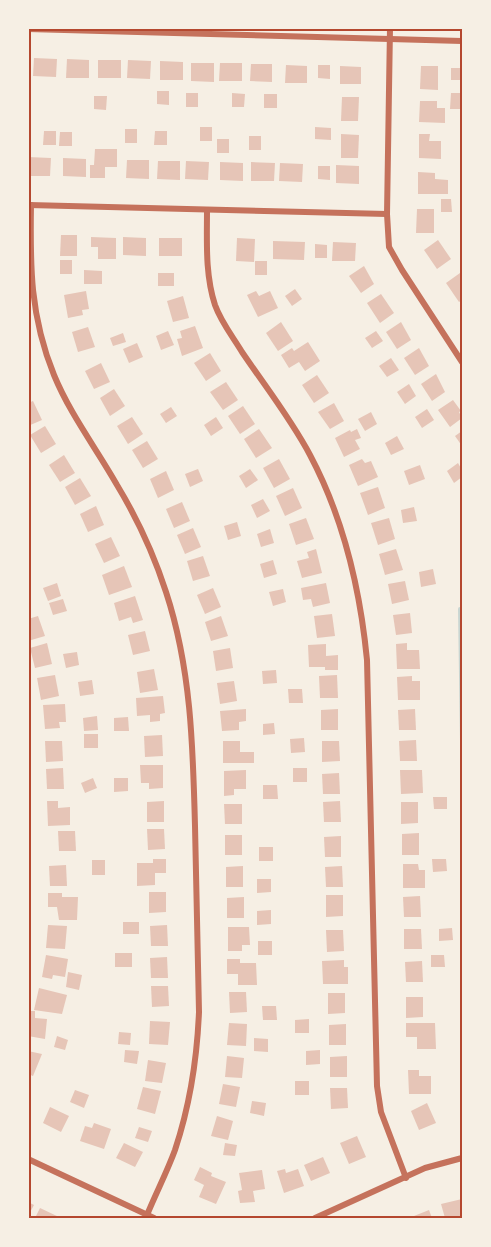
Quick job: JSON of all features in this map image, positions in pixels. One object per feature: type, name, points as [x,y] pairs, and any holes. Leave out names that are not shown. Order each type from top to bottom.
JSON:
[{"type":"street","points":[[390,28],[387,214],[389,247],[462,362]]},
{"type":"street","points":[[28,29],[462,41]]},
{"type":"street","points":[[147,1215],[174,1152],[196,1066],[199,989],[193,745],[189,702],[179,638],[156,565],[126,500],[66,401],[45,351],[32,293],[29,244],[30,205],[387,214]]},
{"type":"street","points":[[207,210],[207,267],[210,287],[218,312],[297,435],[327,489],[345,538],[359,596],[367,660],[377,1086],[381,1112],[406,1178]]},
{"type":"street","points":[[315,1218],[424,1168],[462,1158]]},
{"type":"street","points":[[28,1159],[154,1218]]},
{"type":"building","points":[[34,58],[57,59],[56,77],[33,76]]},
{"type":"building","points":[[67,59],[89,60],[89,78],[66,78]]},
{"type":"building","points":[[98,60],[121,60],[121,78],[98,78]]},
{"type":"building","points":[[128,60],[151,61],[150,79],[127,78]]},
{"type":"building","points":[[160,61],[183,62],[183,80],[160,80]]},
{"type":"building","points":[[191,63],[214,63],[214,82],[191,81]]},
{"type":"building","points":[[220,63],[242,63],[242,81],[219,81]]},
{"type":"building","points":[[251,64],[272,64],[272,82],[250,81]]},
{"type":"building","points":[[286,65],[307,66],[307,83],[285,83]]},
{"type":"building","points":[[318,65],[330,65],[330,79],[318,78]]},
{"type":"building","points":[[340,66],[361,67],[361,84],[340,84]]},
{"type":"building","points":[[421,66],[438,66],[438,90],[420,89]]},
{"type":"building","points":[[451,68],[462,68],[462,80],[451,80]]},
{"type":"building","points":[[157,91],[169,91],[169,105],[157,104]]},
{"type":"building","points":[[186,93],[198,93],[198,107],[186,107]]},
{"type":"building","points":[[232,93],[245,94],[244,107],[232,107]]},
{"type":"building","points":[[451,93],[462,93],[462,109],[450,109]]},
{"type":"building","points":[[264,94],[277,94],[277,108],[264,108]]},
{"type":"building","points":[[94,96],[107,96],[106,110],[94,109]]},
{"type":"building","points":[[342,97],[359,97],[358,121],[341,121]]},
{"type":"building","points":[[420,101],[437,101],[437,108],[445,108],[445,123],[419,122]]},
{"type":"building","points":[[200,127],[212,127],[212,141],[200,141]]},
{"type":"building","points":[[315,127],[331,128],[331,140],[315,139]]},
{"type":"building","points":[[125,129],[137,129],[137,143],[125,143]]},
{"type":"building","points":[[44,131],[56,131],[56,145],[43,145]]},
{"type":"building","points":[[155,131],[167,131],[167,145],[154,145]]},
{"type":"building","points":[[60,132],[72,132],[72,146],[59,146]]},
{"type":"building","points":[[341,134],[359,135],[358,158],[341,158]]},
{"type":"building","points":[[419,134],[430,134],[429,141],[441,141],[441,159],[419,158]]},
{"type":"building","points":[[249,136],[261,136],[261,150],[249,150]]},
{"type":"building","points":[[217,139],[229,139],[229,153],[217,153]]},
{"type":"building","points":[[95,149],[117,149],[117,167],[105,167],[105,178],[90,178],[90,165],[94,165]]},
{"type":"building","points":[[28,157],[51,158],[50,176],[28,176]]},
{"type":"building","points":[[63,158],[86,159],[86,177],[63,176]]},
{"type":"building","points":[[127,160],[149,160],[149,179],[126,178]]},
{"type":"building","points":[[158,161],[180,161],[180,180],[157,179]]},
{"type":"building","points":[[186,161],[209,162],[208,180],[185,179]]},
{"type":"building","points":[[220,162],[243,163],[243,181],[220,180]]},
{"type":"building","points":[[251,162],[275,163],[274,181],[251,181]]},
{"type":"building","points":[[280,163],[303,164],[302,182],[279,181]]},
{"type":"building","points":[[336,165],[359,166],[359,184],[336,183]]},
{"type":"building","points":[[318,166],[330,166],[330,180],[318,179]]},
{"type":"building","points":[[418,172],[435,173],[435,179],[448,180],[448,194],[418,194]]},
{"type":"building","points":[[441,199],[451,199],[452,212],[441,212]]},
{"type":"building","points":[[417,209],[434,209],[434,233],[416,233]]},
{"type":"building","points":[[61,235],[77,235],[77,256],[60,256]]},
{"type":"building","points":[[91,237],[116,238],[116,259],[98,259],[98,247],[91,247]]},
{"type":"building","points":[[123,237],[146,238],[146,256],[123,255]]},
{"type":"building","points":[[159,238],[182,238],[182,256],[159,256]]},
{"type":"building","points":[[237,238],[255,239],[254,262],[236,261]]},
{"type":"building","points":[[438,240],[451,259],[437,269],[424,250]]},
{"type":"building","points":[[273,241],[305,242],[304,260],[273,259]]},
{"type":"building","points":[[333,242],[356,243],[355,261],[332,261]]},
{"type":"building","points":[[315,244],[327,245],[327,258],[315,258]]},
{"type":"building","points":[[60,260],[72,260],[72,274],[60,274]]},
{"type":"building","points":[[255,261],[267,261],[267,275],[255,275]]},
{"type":"building","points":[[364,266],[374,284],[361,293],[349,276]]},
{"type":"building","points":[[84,270],[102,271],[102,284],[84,284]]},
{"type":"building","points":[[158,273],[174,273],[174,286],[158,286]]},
{"type":"building","points":[[460,273],[462,300],[459,302],[446,283]]},
{"type":"building","points":[[295,289],[302,299],[292,306],[285,296]]},
{"type":"building","points":[[86,291],[89,309],[82,310],[83,315],[68,318],[64,295]]},
{"type":"building","points":[[256,291],[259,296],[270,291],[278,308],[258,317],[247,295]]},
{"type":"building","points":[[381,294],[394,313],[380,323],[367,303]]},
{"type":"building","points":[[183,296],[189,318],[173,322],[167,301]]},
{"type":"building","points":[[281,322],[293,341],[278,351],[266,333]]},
{"type":"building","points":[[401,322],[411,340],[397,349],[386,332]]},
{"type":"building","points":[[195,326],[203,348],[182,356],[177,339],[182,338],[180,331]]},
{"type":"building","points":[[88,327],[95,347],[78,352],[72,332]]},
{"type":"building","points":[[168,331],[174,345],[161,350],[156,336]]},
{"type":"building","points":[[376,331],[383,341],[372,348],[365,338]]},
{"type":"building","points":[[123,333],[126,342],[113,346],[110,338]]},
{"type":"building","points":[[308,342],[320,361],[305,371],[299,362],[289,368],[281,355],[292,348],[294,351]]},
{"type":"building","points":[[137,343],[143,357],[129,363],[123,349]]},
{"type":"building","points":[[419,348],[429,366],[415,375],[404,358]]},
{"type":"building","points":[[210,353],[221,371],[206,381],[194,363]]},
{"type":"building","points":[[391,358],[399,370],[387,377],[379,366]]},
{"type":"building","points":[[101,363],[110,382],[94,389],[85,371]]},
{"type":"building","points":[[436,374],[445,392],[432,401],[421,384]]},
{"type":"building","points":[[317,375],[329,393],[314,403],[302,385]]},
{"type":"building","points":[[226,382],[238,400],[223,410],[210,392]]},
{"type":"building","points":[[409,384],[416,396],[405,404],[397,392]]},
{"type":"building","points":[[114,389],[125,406],[110,416],[100,398]]},
{"type":"building","points":[[453,400],[461,411],[459,412],[462,418],[450,427],[438,410]]},
{"type":"building","points":[[33,401],[42,420],[28,426],[28,403]]},
{"type":"building","points":[[334,403],[344,421],[330,429],[318,412]]},
{"type":"building","points":[[243,406],[255,424],[240,434],[228,416]]},
{"type":"building","points":[[171,407],[177,416],[166,423],[160,414]]},
{"type":"building","points":[[427,409],[434,420],[422,428],[415,417]]},
{"type":"building","points":[[371,412],[377,424],[365,431],[358,419]]},
{"type":"building","points":[[132,417],[143,434],[128,444],[117,426]]},
{"type":"building","points":[[216,417],[223,428],[211,436],[204,425]]},
{"type":"building","points":[[45,426],[56,444],[41,453],[30,435]]},
{"type":"building","points":[[259,429],[272,448],[256,458],[244,439]]},
{"type":"building","points":[[357,429],[361,438],[355,440],[360,449],[344,457],[335,438]]},
{"type":"building","points":[[462,431],[462,446],[455,436]]},
{"type":"building","points":[[397,436],[404,449],[391,455],[385,443]]},
{"type":"building","points":[[147,441],[158,459],[143,468],[132,450]]},
{"type":"building","points":[[64,455],[75,473],[60,482],[49,465]]},
{"type":"building","points":[[279,459],[290,479],[274,488],[263,468]]},
{"type":"building","points":[[362,459],[365,463],[371,461],[378,477],[358,486],[349,465]]},
{"type":"building","points":[[458,463],[462,470],[462,477],[454,483],[447,471]]},
{"type":"building","points":[[420,465],[425,479],[409,485],[404,471]]},
{"type":"building","points":[[198,469],[203,481],[190,487],[185,474]]},
{"type":"building","points":[[250,469],[258,480],[246,488],[239,476]]},
{"type":"building","points":[[166,471],[174,490],[158,498],[150,479]]},
{"type":"building","points":[[80,478],[91,496],[75,505],[65,487]]},
{"type":"building","points":[[378,487],[385,508],[368,515],[360,493]]},
{"type":"building","points":[[293,488],[302,508],[285,516],[276,496]]},
{"type":"building","points":[[263,499],[270,511],[257,518],[251,505]]},
{"type":"building","points":[[182,502],[190,521],[174,528],[166,509]]},
{"type":"building","points":[[96,506],[104,525],[88,532],[80,514]]},
{"type":"building","points":[[414,507],[417,521],[403,523],[401,510]]},
{"type":"building","points":[[306,518],[314,539],[296,545],[289,524]]},
{"type":"building","points":[[389,518],[395,539],[378,545],[371,523]]},
{"type":"building","points":[[237,522],[241,536],[228,540],[224,526]]},
{"type":"building","points":[[193,528],[201,547],[185,554],[177,535]]},
{"type":"building","points":[[270,529],[274,543],[261,547],[257,534]]},
{"type":"building","points":[[111,537],[120,556],[104,563],[95,544]]},
{"type":"building","points":[[316,549],[322,573],[302,578],[297,561],[309,558],[307,552]]},
{"type":"building","points":[[396,549],[403,570],[385,575],[379,554]]},
{"type":"building","points":[[203,556],[210,576],[193,581],[187,561]]},
{"type":"building","points":[[273,560],[277,574],[264,578],[260,564]]},
{"type":"building","points":[[124,566],[132,587],[109,595],[102,575]]},
{"type":"building","points":[[433,569],[436,584],[421,587],[419,572]]},
{"type":"building","points":[[405,581],[409,600],[392,604],[388,584]]},
{"type":"building","points":[[57,583],[61,596],[48,601],[43,588]]},
{"type":"building","points":[[326,583],[330,603],[313,607],[311,599],[303,600],[301,588]]},
{"type":"building","points":[[213,588],[221,607],[205,614],[197,595]]},
{"type":"building","points":[[283,589],[286,602],[273,606],[269,592]]},
{"type":"building","points":[[135,596],[143,620],[133,623],[131,617],[119,621],[114,603]]},
{"type":"building","points":[[63,599],[67,611],[53,615],[49,603]]},
{"type":"building","points":[[410,613],[412,633],[396,635],[393,615]]},
{"type":"building","points":[[332,614],[335,636],[317,638],[314,616]]},
{"type":"building","points":[[38,616],[45,636],[28,641],[28,619]]},
{"type":"building","points":[[221,616],[228,636],[211,641],[205,622]]},
{"type":"building","points":[[145,631],[150,651],[133,655],[128,635]]},
{"type":"building","points":[[47,643],[52,664],[35,668],[30,648]]},
{"type":"building","points":[[407,643],[407,650],[419,650],[420,669],[397,669],[396,644]]},
{"type":"building","points":[[326,644],[326,656],[338,655],[338,670],[309,667],[308,645]]},
{"type":"building","points":[[230,648],[233,668],[216,671],[213,651]]},
{"type":"building","points":[[77,652],[79,665],[66,668],[63,654]]},
{"type":"building","points":[[154,669],[158,690],[140,693],[137,672]]},
{"type":"building","points":[[276,670],[277,683],[263,684],[262,671]]},
{"type":"building","points":[[55,675],[59,696],[41,700],[37,678]]},
{"type":"building","points":[[337,675],[338,698],[320,698],[319,676]]},
{"type":"building","points":[[412,676],[412,681],[420,681],[420,700],[398,700],[397,677]]},
{"type":"building","points":[[92,680],[94,694],[80,696],[78,682]]},
{"type":"building","points":[[234,681],[237,701],[220,704],[217,683]]},
{"type":"building","points":[[288,689],[302,689],[303,703],[289,703]]},
{"type":"building","points":[[163,696],[165,713],[160,714],[160,721],[150,722],[150,715],[137,716],[136,698]]},
{"type":"building","points":[[65,704],[66,722],[59,722],[60,728],[45,729],[43,705]]},
{"type":"building","points":[[246,709],[246,721],[239,722],[239,730],[222,731],[220,711]]},
{"type":"building","points":[[338,709],[338,730],[321,730],[321,710]]},
{"type":"building","points":[[415,709],[416,730],[399,730],[398,710]]},
{"type":"building","points":[[97,716],[98,730],[84,731],[83,718]]},
{"type":"building","points":[[128,717],[129,731],[114,731],[114,718]]},
{"type":"building","points":[[274,723],[275,734],[263,735],[263,724]]},
{"type":"building","points":[[84,734],[98,734],[98,748],[84,748]]},
{"type":"building","points":[[162,735],[163,756],[145,757],[144,736]]},
{"type":"building","points":[[304,738],[305,752],[291,753],[290,739]]},
{"type":"building","points":[[416,740],[417,761],[400,761],[399,741]]},
{"type":"building","points":[[45,741],[62,741],[63,761],[46,762]]},
{"type":"building","points":[[223,741],[240,741],[240,752],[254,752],[254,763],[223,763]]},
{"type":"building","points":[[322,741],[339,741],[340,761],[322,762]]},
{"type":"building","points":[[140,765],[163,765],[163,788],[149,789],[149,783],[141,783]]},
{"type":"building","points":[[63,768],[64,789],[47,789],[46,769]]},
{"type":"building","points":[[293,768],[307,768],[307,782],[293,782]]},
{"type":"building","points":[[246,770],[246,789],[234,789],[234,795],[224,796],[224,771]]},
{"type":"building","points":[[400,770],[422,770],[423,793],[401,794]]},
{"type":"building","points":[[339,773],[340,794],[323,794],[322,774]]},
{"type":"building","points":[[93,778],[97,788],[85,793],[81,783]]},
{"type":"building","points":[[114,778],[128,778],[128,791],[114,792]]},
{"type":"building","points":[[263,785],[277,785],[278,799],[263,799]]},
{"type":"building","points":[[433,797],[447,797],[447,809],[434,809]]},
{"type":"building","points":[[47,801],[58,801],[58,808],[70,807],[70,825],[48,826]]},
{"type":"building","points":[[164,801],[164,822],[147,822],[147,802]]},
{"type":"building","points":[[340,801],[341,822],[324,822],[323,802]]},
{"type":"building","points":[[401,802],[418,802],[418,823],[401,824]]},
{"type":"building","points":[[224,804],[242,804],[242,824],[225,824]]},
{"type":"building","points":[[147,829],[164,829],[165,849],[148,850]]},
{"type":"building","points":[[58,831],[75,831],[76,851],[59,851]]},
{"type":"building","points":[[419,833],[419,855],[402,855],[402,834]]},
{"type":"building","points":[[225,835],[242,835],[242,855],[225,855]]},
{"type":"building","points":[[341,836],[341,857],[325,857],[324,837]]},
{"type":"building","points":[[259,847],[273,847],[273,861],[259,861]]},
{"type":"building","points":[[153,859],[166,859],[166,873],[155,873],[155,885],[137,886],[137,863],[153,863]]},
{"type":"building","points":[[432,859],[446,859],[447,871],[433,872]]},
{"type":"building","points":[[92,860],[105,860],[105,875],[92,875]]},
{"type":"building","points":[[403,864],[418,864],[419,870],[425,870],[425,888],[403,888]]},
{"type":"building","points":[[66,865],[67,886],[50,886],[49,866]]},
{"type":"building","points":[[243,866],[243,887],[226,887],[226,867]]},
{"type":"building","points":[[342,866],[343,887],[326,887],[325,867]]},
{"type":"building","points":[[257,879],[271,879],[271,892],[257,893]]},
{"type":"building","points":[[149,892],[166,892],[166,912],[149,913]]},
{"type":"building","points":[[48,893],[62,893],[62,897],[78,897],[77,920],[59,920],[57,907],[48,907]]},
{"type":"building","points":[[326,895],[343,895],[343,916],[326,917]]},
{"type":"building","points":[[420,896],[421,917],[404,917],[403,897]]},
{"type":"building","points":[[244,897],[244,918],[227,918],[227,898]]},
{"type":"building","points":[[271,910],[271,924],[257,925],[257,911]]},
{"type":"building","points":[[123,922],[139,922],[139,934],[123,934]]},
{"type":"building","points":[[48,925],[67,926],[65,949],[46,948]]},
{"type":"building","points":[[167,925],[168,946],[151,946],[150,926]]},
{"type":"building","points":[[228,927],[249,927],[250,945],[242,945],[242,951],[228,951]]},
{"type":"building","points":[[452,928],[453,940],[439,941],[439,929]]},
{"type":"building","points":[[404,929],[421,929],[422,949],[404,949]]},
{"type":"building","points":[[326,930],[343,930],[344,951],[327,952]]},
{"type":"building","points":[[258,941],[272,941],[272,955],[258,955]]},
{"type":"building","points":[[115,953],[132,953],[132,967],[115,967]]},
{"type":"building","points":[[46,955],[68,959],[65,977],[53,975],[52,979],[42,977]]},
{"type":"building","points":[[431,955],[444,955],[445,967],[431,967]]},
{"type":"building","points":[[167,957],[168,978],[151,978],[150,958]]},
{"type":"building","points":[[227,959],[240,959],[240,963],[256,963],[257,985],[238,985],[238,974],[227,974]]},
{"type":"building","points":[[344,960],[344,967],[348,967],[348,984],[323,984],[322,961]]},
{"type":"building","points":[[422,961],[423,982],[406,982],[405,962]]},
{"type":"building","points":[[68,972],[82,975],[79,990],[66,987]]},
{"type":"building","points":[[151,986],[168,986],[169,1006],[152,1007]]},
{"type":"building","points":[[39,988],[67,995],[62,1014],[34,1010]]},
{"type":"building","points":[[229,992],[246,992],[247,1012],[230,1013]]},
{"type":"building","points":[[328,993],[345,993],[345,1013],[328,1014]]},
{"type":"building","points":[[406,997],[423,997],[423,1017],[406,1018]]},
{"type":"building","points":[[262,1006],[276,1006],[277,1020],[263,1020]]},
{"type":"building","points":[[28,1011],[35,1011],[35,1018],[47,1019],[45,1039],[28,1036]]},
{"type":"building","points":[[309,1019],[309,1033],[295,1033],[295,1020]]},
{"type":"building","points":[[150,1021],[170,1022],[168,1045],[149,1044]]},
{"type":"building","points":[[229,1023],[247,1024],[246,1046],[227,1045]]},
{"type":"building","points":[[406,1023],[435,1023],[436,1049],[417,1049],[417,1037],[406,1037]]},
{"type":"building","points":[[346,1024],[346,1045],[329,1045],[329,1025]]},
{"type":"building","points":[[119,1032],[131,1033],[130,1045],[118,1044]]},
{"type":"building","points":[[57,1036],[68,1040],[65,1050],[54,1047]]},
{"type":"building","points":[[254,1038],[268,1039],[268,1052],[254,1051]]},
{"type":"building","points":[[125,1050],[139,1051],[137,1064],[124,1062]]},
{"type":"building","points":[[320,1050],[320,1064],[306,1065],[306,1051]]},
{"type":"building","points":[[28,1051],[42,1054],[33,1076],[28,1074]]},
{"type":"building","points":[[227,1056],[244,1058],[242,1078],[225,1077]]},
{"type":"building","points":[[347,1056],[347,1077],[330,1077],[330,1057]]},
{"type":"building","points":[[148,1060],[166,1063],[162,1083],[145,1081]]},
{"type":"building","points":[[408,1070],[419,1070],[419,1076],[431,1076],[431,1094],[409,1094]]},
{"type":"building","points":[[295,1081],[309,1081],[309,1095],[295,1095]]},
{"type":"building","points":[[223,1084],[240,1087],[236,1107],[219,1104]]},
{"type":"building","points":[[143,1087],[161,1091],[155,1114],[137,1109]]},
{"type":"building","points":[[330,1088],[347,1088],[348,1108],[331,1109]]},
{"type":"building","points":[[75,1090],[89,1095],[84,1108],[70,1102]]},
{"type":"building","points":[[252,1101],[266,1103],[264,1116],[250,1113]]},
{"type":"building","points":[[427,1103],[436,1123],[419,1130],[411,1111]]},
{"type":"building","points":[[50,1107],[69,1116],[61,1132],[43,1123]]},
{"type":"building","points":[[217,1116],[233,1121],[228,1140],[211,1136]]},
{"type":"building","points":[[94,1123],[111,1129],[104,1149],[80,1141],[85,1126],[92,1128]]},
{"type":"building","points":[[139,1127],[152,1131],[148,1142],[135,1138]]},
{"type":"building","points":[[357,1136],[366,1157],[349,1164],[340,1143]]},
{"type":"building","points":[[124,1143],[143,1152],[135,1167],[116,1158]]},
{"type":"building","points":[[225,1143],[237,1145],[235,1156],[223,1155]]},
{"type":"building","points":[[323,1157],[330,1173],[311,1181],[304,1165]]},
{"type":"building","points":[[200,1167],[212,1173],[211,1176],[226,1182],[216,1204],[199,1197],[204,1185],[194,1180]]},
{"type":"building","points":[[285,1169],[286,1173],[298,1169],[304,1186],[284,1193],[277,1171]]},
{"type":"building","points":[[262,1170],[265,1189],[253,1191],[255,1202],[240,1203],[238,1191],[242,1190],[239,1173]]},
{"type":"building","points":[[462,1199],[462,1217],[445,1218],[441,1204]]},
{"type":"building","points":[[28,1202],[34,1205],[28,1216]]},
{"type":"building","points":[[40,1208],[59,1217],[35,1218]]},
{"type":"building","points":[[429,1210],[432,1218],[409,1218]]},
{"type":"waterway","points":[[460,609],[462,741]]}]
